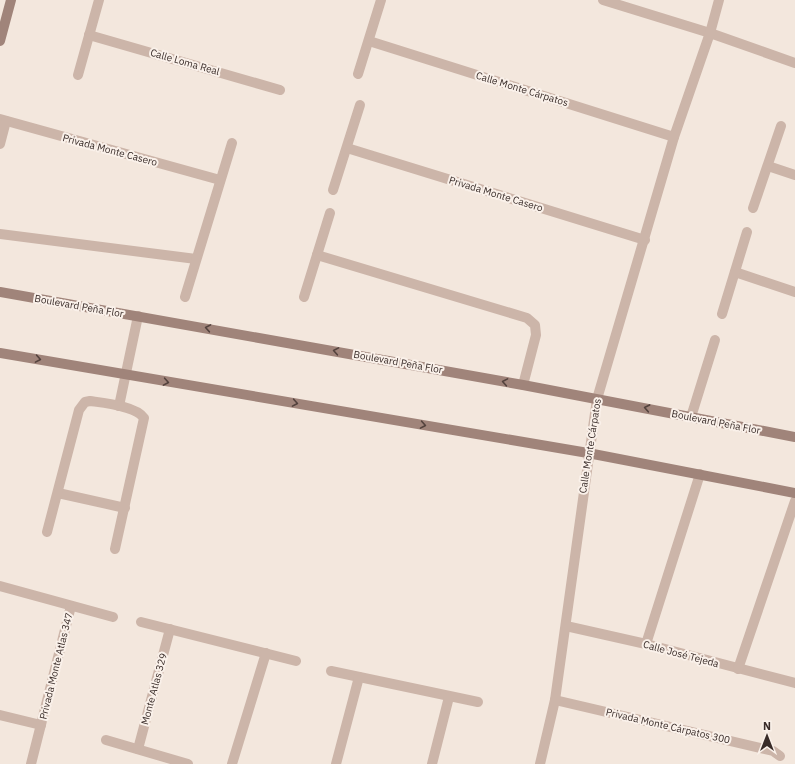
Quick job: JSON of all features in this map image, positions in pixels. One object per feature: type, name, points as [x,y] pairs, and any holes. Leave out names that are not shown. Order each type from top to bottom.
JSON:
[{"type":"main road","points":[[0,41],[11,0]]},
{"type":"main road","name":"Boulevard Peña Flor","points":[[0,292],[524,385],[795,437]]},
{"type":"main road","points":[[0,353],[588,453],[795,493]]},
{"type":"street","points":[[78,75],[99,0]]},
{"type":"street","points":[[358,74],[381,0]]},
{"type":"street","points":[[603,0],[710,33],[795,63]]},
{"type":"street","name":"Calle Monte Cárpatos","points":[[540,764],[555,700],[596,399],[645,240],[674,137],[710,33],[719,0]]},
{"type":"street","name":"Calle Loma Real","points":[[89,35],[280,90]]},
{"type":"street","name":"Calle Monte Cárpatos","points":[[369,41],[674,137]]},
{"type":"street","points":[[333,190],[360,105]]},
{"type":"street","points":[[0,144],[3,120]]},
{"type":"street","name":"Privada Monte Casero","points":[[3,120],[220,180]]},
{"type":"street","points":[[753,208],[782,126]]},
{"type":"street","points":[[185,297],[232,143]]},
{"type":"street","name":"Privada Monte Casero","points":[[347,148],[645,240]]},
{"type":"street","points":[[768,166],[795,175]]},
{"type":"street","points":[[304,297],[330,213]]},
{"type":"street","points":[[722,314],[747,232]]},
{"type":"street","points":[[0,234],[196,259]]},
{"type":"street","points":[[317,255],[527,318],[535,325],[536,334],[524,385]]},
{"type":"street","points":[[734,272],[795,292]]},
{"type":"street","points":[[120,406],[138,316]]},
{"type":"street","points":[[691,417],[715,340]]},
{"type":"street","points":[[47,532],[80,410],[85,402],[90,401],[120,406],[141,413],[144,418],[115,549]]},
{"type":"street","points":[[646,644],[700,474]]},
{"type":"street","points":[[58,493],[125,508]]},
{"type":"street","points":[[738,669],[795,501]]},
{"type":"street","name":"Privada Monte Atlas 347","points":[[0,586],[113,617]]},
{"type":"street","name":"Privada Monte Atlas 347","points":[[31,764],[71,606]]},
{"type":"street","points":[[141,622],[296,661]]},
{"type":"street","name":"Calle José Tejeda","points":[[566,626],[646,644],[795,683]]},
{"type":"street","name":"Monte Atlas 329","points":[[138,749],[170,629]]},
{"type":"street","points":[[232,764],[266,653]]},
{"type":"street","points":[[330,671],[478,702]]},
{"type":"street","points":[[336,764],[359,677]]},
{"type":"street","points":[[432,764],[449,697]]},
{"type":"street","name":"Privada Monte Cárpatos 300","points":[[555,700],[773,751],[780,756]]},
{"type":"street","name":"Privada Monte Atlas 347","points":[[0,715],[40,725]]},
{"type":"street","points":[[106,740],[188,764]]}]
